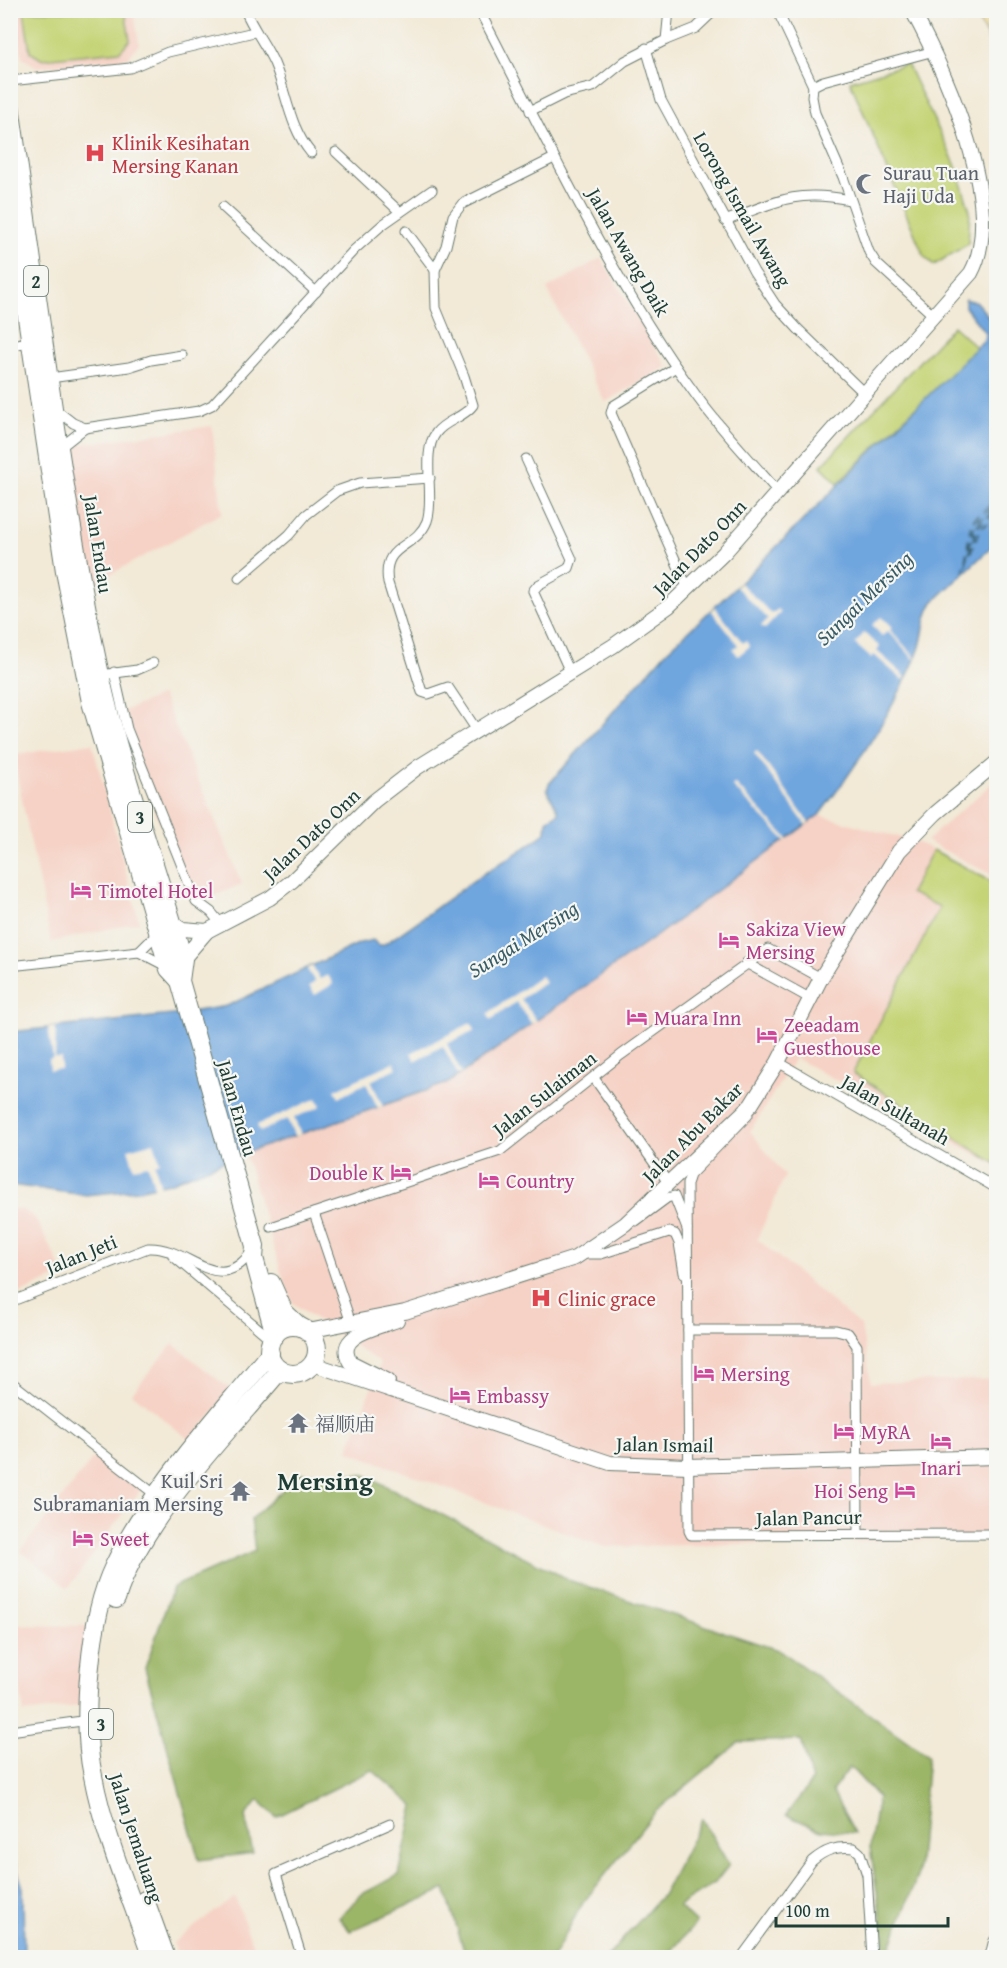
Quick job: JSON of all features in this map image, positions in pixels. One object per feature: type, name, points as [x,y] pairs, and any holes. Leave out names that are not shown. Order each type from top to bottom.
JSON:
[{"type":"highway","name":"Jalan Endau","points":[[10,106],[55,409],[65,571],[91,702],[165,926]]},
{"type":"highway","name":"Jalan Endau","points":[[10,204],[31,342],[57,454],[78,568],[121,731],[165,926],[255,1246],[254,1258],[272,1343]]},
{"type":"highway","name":"Jalan Endau","points":[[255,1246],[263,1256],[277,1302],[304,1329]]},
{"type":"highway","points":[[272,1343],[282,1329],[304,1329],[316,1344],[313,1364],[296,1374],[280,1370]]},
{"type":"highway","name":"3","points":[[272,1343],[280,1370]]},
{"type":"highway","name":"Jalan Jemaluang","points":[[152,1958],[95,1788],[90,1756],[90,1670],[105,1593],[113,1568],[157,1496],[272,1343]]},
{"type":"highway","name":"Jalan Jemaluang","points":[[166,1958],[113,1809],[104,1771],[100,1693],[108,1633],[123,1578],[148,1535],[174,1497],[280,1370]]},
{"type":"street","points":[[245,10],[254,32],[273,61],[289,112],[311,153]]},
{"type":"street","name":"Jalan Awang Daik","points":[[479,10],[554,158],[608,255],[676,367],[706,408],[778,492]]},
{"type":"street","points":[[666,40],[669,10]]},
{"type":"street","points":[[530,111],[564,94],[593,87],[646,48],[696,28],[716,10]]},
{"type":"street","points":[[777,10],[813,86],[812,97],[815,113],[843,177],[872,258],[935,317]]},
{"type":"street","name":"Jalan Dato Onn","points":[[207,931],[281,891],[374,801],[418,767],[653,620],[688,589],[778,492],[935,317],[980,261],[987,229],[983,184],[977,161],[934,51],[912,10]]},
{"type":"street","points":[[10,81],[130,68],[168,52],[254,32]]},
{"type":"street","name":"Lorong Ismail Awang","points":[[646,48],[661,100],[725,221],[775,304],[865,394]]},
{"type":"street","points":[[813,86],[837,76],[934,51]]},
{"type":"street","points":[[336,152],[400,212]]},
{"type":"street","points":[[476,729],[448,687],[428,694],[422,692],[387,583],[388,560],[425,524],[429,507],[431,444],[436,432],[473,405],[470,392],[436,308],[435,270],[446,246],[457,209],[554,158]]},
{"type":"street","points":[[55,409],[73,423],[85,428],[199,411],[212,405],[354,250],[400,212],[432,190]]},
{"type":"street","points":[[725,221],[797,195],[818,194],[850,200]]},
{"type":"street","points":[[223,207],[316,292]]},
{"type":"street","points":[[406,231],[435,270]]},
{"type":"street","points":[[10,345],[31,342]]},
{"type":"street","points":[[50,378],[129,367],[151,360],[182,355]]},
{"type":"street","points":[[676,367],[613,406],[611,413],[688,589]]},
{"type":"street","points":[[57,454],[85,428]]},
{"type":"street","points":[[526,459],[572,559],[569,568],[538,585],[532,591],[570,672]]},
{"type":"street","points":[[239,578],[289,535],[306,515],[338,490],[360,483],[429,478]]},
{"type":"street","points":[[107,674],[137,670],[153,663]]},
{"type":"street","points":[[121,731],[196,901],[211,912],[221,924]]},
{"type":"street","name":"Jalan Abu Bakar","points":[[304,1329],[351,1323],[405,1312],[584,1254],[625,1224],[751,1105],[778,1062],[821,978],[899,851],[936,813],[996,763]]},
{"type":"street","points":[[139,952],[165,926],[207,931]]},
{"type":"street","points":[[10,966],[139,952],[177,970],[207,931]]},
{"type":"street","name":"Jalan Sulaiman","points":[[271,1227],[500,1151],[746,963],[768,949],[821,978]]},
{"type":"street","points":[[746,963],[811,999]]},
{"type":"street","name":"Jalan Sultanah","points":[[778,1062],[996,1188]]},
{"type":"street","points":[[594,1078],[669,1184]]},
{"type":"street","points":[[688,1466],[687,1179],[732,1134],[748,1115],[751,1105]]},
{"type":"street","points":[[625,1224],[635,1222],[667,1198],[674,1196],[688,1230]]},
{"type":"street","points":[[314,1213],[351,1323]]},
{"type":"street","points":[[584,1254],[602,1254],[669,1232],[675,1234],[679,1243],[682,1270],[688,1277]]},
{"type":"street","points":[[167,1251],[224,1273],[243,1263],[255,1246]]},
{"type":"street","name":"Jalan Jeti","points":[[10,1302],[136,1251],[157,1248],[167,1251]]},
{"type":"street","points":[[167,1251],[272,1343]]},
{"type":"street","points":[[405,1312],[400,1319],[352,1337],[346,1344],[346,1356],[350,1362],[363,1370],[430,1399],[437,1406]]},
{"type":"street","points":[[688,1330],[836,1330],[848,1333],[857,1346],[858,1534]]},
{"type":"street","name":"Jalan Ismail","points":[[313,1364],[610,1463],[688,1466],[858,1463],[996,1457]]},
{"type":"street","points":[[10,1381],[157,1496]]},
{"type":"street","name":"Jalan Pancur","points":[[688,1466],[691,1535],[996,1534]]},
{"type":"street","points":[[10,1731],[89,1720]]},
{"type":"street","points":[[302,1958],[276,1874],[390,1824]]},
{"type":"street","points":[[741,1958],[812,1861],[827,1850],[844,1847],[854,1848],[865,1863],[872,1958]]},
{"type":"street","points":[[992,1958],[996,1942]]},
{"type":"shaded area","points":[[15,11],[134,11],[139,44],[128,58],[37,67],[22,57]]},
{"type":"shaded area","points":[[601,258],[667,367],[605,402],[547,289]]},
{"type":"shaded area","points":[[212,426],[222,513],[91,585],[70,446]]},
{"type":"shaded area","points":[[162,695],[242,884],[192,905],[125,735],[119,713]]},
{"type":"shaded area","points":[[92,743],[139,922],[51,942],[13,755]]},
{"type":"shaded area","points":[[996,780],[996,877],[926,841]]},
{"type":"shaded area","points":[[819,815],[919,843],[996,882],[996,1165],[795,1058],[750,1131],[785,1176],[757,1239],[861,1326],[871,1383],[996,1379],[996,1538],[604,1547],[348,1451],[380,1363],[293,1303],[281,1272],[245,1153],[448,1083],[655,937]]},
{"type":"shaded area","points":[[10,1208],[23,1210],[35,1218],[64,1274],[11,1297]]},
{"type":"shaded area","points":[[173,1344],[231,1390],[191,1441],[132,1393]]},
{"type":"shaded area","points":[[97,1453],[142,1488],[68,1588],[21,1551]]},
{"type":"shaded area","points":[[10,1625],[94,1626],[86,1705],[24,1713]]},
{"type":"shaded area","points":[[235,1897],[257,1957],[178,1957],[173,1943]]},
{"type":"green space","points":[[24,11],[125,11],[130,40],[120,51],[41,59],[30,52]]},
{"type":"green space","points":[[907,64],[955,164],[970,211],[968,244],[934,265],[924,256],[850,81]]},
{"type":"green space","points":[[953,326],[977,348],[838,483],[821,466]]},
{"type":"green space","points":[[933,850],[996,884],[996,1164],[853,1073],[940,907],[910,893]]},
{"type":"green space","points":[[301,1473],[365,1475],[571,1581],[781,1651],[928,1756],[918,1874],[887,1957],[870,1847],[878,1797],[850,1767],[832,1791],[855,1833],[821,1830],[786,1815],[812,1781],[801,1740],[739,1742],[655,1812],[582,1904],[553,1957],[466,1957],[445,1889],[350,1931],[339,1918],[362,1894],[399,1875],[414,1806],[372,1770],[276,1817],[259,1800],[245,1816],[253,1853],[199,1860],[145,1668],[173,1587],[255,1551],[251,1519]]},
{"type":"green space","points":[[702,1819],[729,1865],[715,1883],[678,1906],[696,1923],[666,1957],[607,1957],[664,1893]]},
{"type":"sand","points":[[973,11],[996,11],[996,54],[994,49]]},
{"type":"water","name":"Sungai Mersing","points":[[965,299],[976,302],[996,325],[996,543],[929,608],[920,649],[897,696],[860,758],[819,815],[655,937],[448,1083],[245,1153],[169,1183],[138,1190],[85,1195],[11,1185],[10,1032],[172,1015],[227,1006],[360,943],[373,940],[378,945],[383,945],[472,881],[536,840],[546,832],[547,821],[559,812],[547,790],[549,784],[667,651],[740,583],[984,340],[985,333],[965,307]]},
{"type":"water","points":[[11,1851],[23,1888],[24,1957],[11,1957]]},
{"type":"pier","points":[[740,583],[772,614],[778,609],[781,612],[765,629],[761,626],[768,619],[736,587]]},
{"type":"pier","points":[[715,607],[743,643],[746,641],[750,646],[738,656],[733,649],[738,645],[711,610]]},
{"type":"pier","points":[[881,617],[892,627],[890,630],[916,658],[914,659],[888,631],[882,636],[872,625]]},
{"type":"pier","points":[[864,633],[880,647],[877,651],[906,677],[903,680],[874,655],[871,658],[855,644]]},
{"type":"pier","points":[[757,751],[809,823],[806,825],[754,753]]},
{"type":"pier","points":[[735,784],[788,839],[786,841],[733,787]]},
{"type":"pier","points":[[312,966],[320,979],[328,975],[333,984],[315,995],[309,986],[315,982],[307,969]]},
{"type":"pier","points":[[541,976],[545,982],[521,999],[537,1021],[532,1024],[516,1002],[491,1020],[487,1014]]},
{"type":"pier","points":[[471,1023],[475,1030],[447,1044],[462,1074],[458,1075],[443,1046],[415,1061],[411,1053]]},
{"type":"pier","points":[[56,1027],[55,1058],[61,1058],[61,1069],[50,1070],[49,1059],[53,1058],[48,1028]]},
{"type":"pier","points":[[394,1062],[397,1068],[371,1081],[383,1106],[378,1108],[366,1083],[339,1097],[335,1090]]},
{"type":"pier","points":[[317,1098],[321,1106],[294,1118],[301,1134],[295,1137],[287,1119],[260,1132],[257,1125]]},
{"type":"pier","points":[[154,1142],[160,1162],[155,1164],[161,1188],[155,1189],[148,1165],[134,1168],[128,1149]]},
{"type":"ferry route","points":[[963,574],[971,521],[996,500]]},
{"type":"ferry route","points":[[968,549],[973,522],[996,504]]},
{"type":"ferry route","points":[[966,561],[975,524],[996,507]]},
{"type":"ferry route","points":[[969,553],[977,525],[996,510]]},
{"type":"ferry route","points":[[965,567],[978,527],[996,513]]},
{"type":"ferry route","points":[[971,553],[980,529],[996,517]]},
{"type":"place","name":"Klinik Kesihatan Mersing Kanan","points":[[95,153]]},
{"type":"place","name":"Surau Tuan Haji Uda","points":[[866,184]]},
{"type":"place","name":"Timotel Hotel","points":[[81,890]]},
{"type":"place","name":"Sakiza View Mersing","points":[[729,940]]},
{"type":"place","name":"Muara Inn","points":[[637,1017]]},
{"type":"place","name":"Zeeadam Guesthouse","points":[[767,1035]]},
{"type":"place","name":"Double K","points":[[401,1172]]},
{"type":"place","name":"Country","points":[[489,1180]]},
{"type":"place","name":"Clinic grace","points":[[541,1298]]},
{"type":"place","name":"Mersing","points":[[704,1373]]},
{"type":"place","name":"Embassy","points":[[460,1395]]},
{"type":"place","name":"福顺庙","points":[[298,1423]]},
{"type":"place","name":"MyRA","points":[[844,1431]]},
{"type":"place","name":"Inari","points":[[941,1441]]},
{"type":"place","name":"Hoi Seng","points":[[905,1490]]},
{"type":"place","name":"Kuil Sri Subramaniam Mersing","points":[[240,1491]]},
{"type":"place","name":"Sweet","points":[[83,1538]]},
{"type":"district","name":"Mersing","points":[[325,1480]]}]
